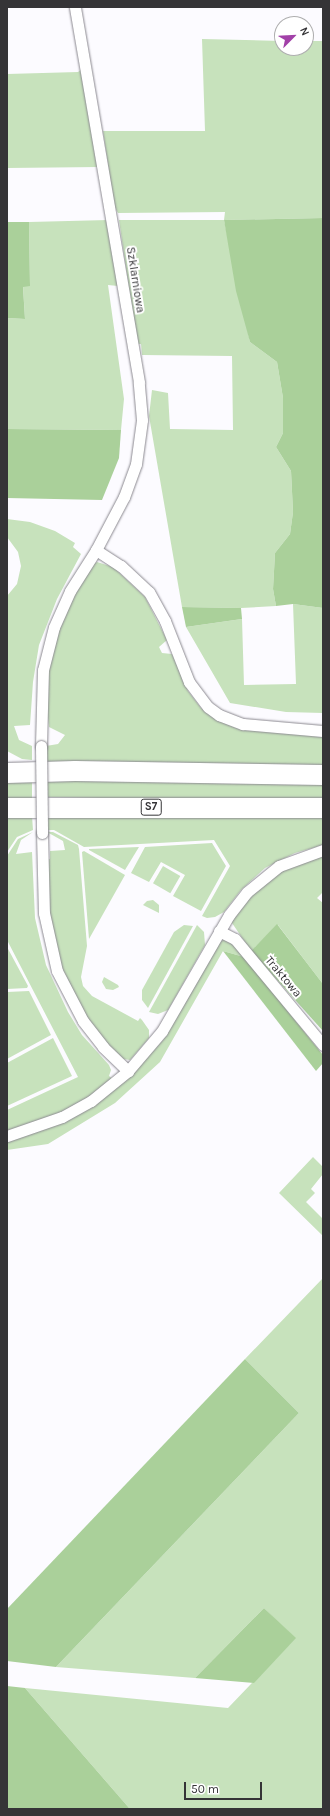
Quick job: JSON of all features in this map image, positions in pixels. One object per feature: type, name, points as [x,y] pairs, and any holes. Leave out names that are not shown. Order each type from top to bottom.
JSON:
[{"type":"highway","points":[[7,760],[75,771]]},
{"type":"highway","points":[[7,773],[75,771],[323,775]]},
{"type":"highway","name":"S7","points":[[7,808],[323,808]]},
{"type":"street","name":"Szklarniowa","points":[[75,7],[139,382],[142,420],[140,442],[131,478],[112,523],[67,597],[46,652],[41,689],[44,913],[57,971],[73,1004],[90,1031],[128,1071]]},
{"type":"street","points":[[96,550],[121,566],[149,592],[165,621],[189,682],[208,707],[219,715],[243,724],[323,731]]},
{"type":"street","points":[[7,1136],[73,1112],[103,1093],[128,1071],[162,1031],[236,904],[259,880],[290,861],[323,850]]},
{"type":"street","name":"Traktowa","points":[[219,931],[236,939],[323,1045]]},
{"type":"green space","points":[[202,39],[274,41],[274,56],[314,56],[314,41],[322,41],[323,218],[224,220],[225,212],[118,213],[114,206],[103,131],[205,131]]},
{"type":"green space","points":[[82,69],[99,167],[7,168],[7,74],[78,72]]},
{"type":"green space","points":[[323,218],[323,608],[293,604],[276,606],[273,589],[275,553],[290,534],[293,512],[291,471],[276,447],[283,433],[283,398],[277,362],[250,342],[236,291],[224,220]]},
{"type":"green space","points":[[108,220],[118,286],[108,285],[124,399],[121,430],[7,429],[7,318],[25,319],[23,286],[30,286],[29,222]]},
{"type":"green space","points":[[119,220],[224,220],[250,342],[277,362],[283,398],[283,433],[276,447],[291,471],[293,512],[290,534],[275,553],[273,589],[276,606],[241,608],[182,607],[149,416],[152,390],[168,393],[170,429],[233,430],[232,356],[142,355],[141,344],[137,344]]},
{"type":"green space","points":[[7,222],[29,222],[30,286],[23,287],[25,319],[7,318]]},
{"type":"green space","points":[[7,429],[121,430],[119,458],[102,500],[7,498]]},
{"type":"green space","points":[[7,519],[30,522],[55,531],[75,543],[73,547],[81,554],[57,599],[39,645],[33,682],[30,725],[14,726],[19,740],[32,746],[32,760],[22,759],[7,751],[7,596],[17,584],[21,566],[18,552],[7,537]]},
{"type":"green space","points":[[97,562],[113,567],[145,597],[167,640],[159,647],[162,653],[172,654],[188,691],[201,708],[217,720],[236,728],[323,735],[323,766],[46,762],[46,746],[58,744],[65,735],[49,727],[48,718],[45,718],[48,667],[59,628],[77,589],[92,565]]},
{"type":"green space","points":[[293,604],[323,608],[323,713],[286,712],[230,703],[186,627],[242,619],[244,685],[296,684]]},
{"type":"green space","points":[[182,607],[241,608],[242,619],[186,627]]},
{"type":"green space","points":[[46,780],[323,785],[323,802],[46,797]]},
{"type":"green space","points":[[7,781],[32,781],[32,798],[7,798]]},
{"type":"green space","points":[[47,815],[323,816],[323,845],[295,853],[265,868],[241,890],[224,912],[215,917],[207,918],[202,916],[230,866],[214,840],[84,847],[54,830],[47,830]]},
{"type":"green space","points":[[7,816],[32,816],[33,830],[17,837],[7,852]]},
{"type":"green space","points":[[33,832],[21,840],[16,854],[32,852],[35,918],[46,965],[68,1012],[82,1035],[109,1065],[111,1070],[109,1076],[113,1079],[90,1096],[62,1112],[7,1131],[7,1110],[78,1077],[7,940],[7,856],[18,839]]},
{"type":"green space","points":[[47,832],[53,832],[78,845],[79,849],[87,946],[81,977],[83,986],[92,996],[138,1021],[140,1018],[149,1030],[149,1038],[130,1060],[123,1059],[106,1043],[86,1017],[61,966],[49,919],[46,860],[50,859],[50,851],[65,850],[63,841]]},
{"type":"green space","points":[[212,843],[226,866],[201,911],[173,896],[185,875],[161,862],[149,882],[131,873],[145,847]]},
{"type":"green space","points":[[139,847],[125,870],[89,850],[89,849]]},
{"type":"green space","points":[[84,851],[125,875],[89,939],[82,852]]},
{"type":"green space","points":[[323,856],[323,892],[317,898],[323,903],[323,984],[278,925],[251,951],[232,923],[232,918],[248,898],[279,872]]},
{"type":"green space","points":[[163,866],[180,876],[170,893],[153,883]]},
{"type":"green space","points":[[153,900],[159,905],[159,913],[143,905],[147,901]]},
{"type":"green space","points":[[277,924],[323,984],[323,1031],[251,951]]},
{"type":"green space","points":[[184,925],[193,926],[148,1008],[142,1000],[142,990],[174,932]]},
{"type":"green space","points":[[197,925],[204,932],[205,945],[168,1010],[158,1014],[149,1012]]},
{"type":"green space","points":[[223,940],[229,940],[244,957],[223,951],[160,1062],[115,1103],[48,1144],[7,1150],[7,1140],[66,1120],[104,1098],[137,1069],[163,1040],[218,943]]},
{"type":"green space","points":[[7,947],[28,986],[27,988],[7,989]]},
{"type":"green space","points":[[223,951],[244,957],[323,1055],[323,1063],[316,1071]]},
{"type":"green space","points":[[104,977],[119,987],[113,990],[106,989],[102,982]]},
{"type":"green space","points":[[29,991],[51,1035],[7,1059],[7,992]]},
{"type":"green space","points":[[53,1038],[72,1076],[7,1106],[7,1063]]},
{"type":"green space","points":[[313,1157],[323,1167],[323,1174],[311,1189],[315,1193],[306,1202],[323,1219],[323,1236],[279,1193]]},
{"type":"green space","points":[[323,1278],[323,1809],[130,1809],[25,1688],[228,1708],[295,1638],[264,1608],[195,1678],[56,1667],[299,1413],[245,1359]]},
{"type":"green space","points":[[245,1359],[299,1413],[56,1667],[7,1661],[7,1609]]},
{"type":"green space","points":[[264,1608],[296,1638],[254,1683],[195,1678]]},
{"type":"green space","points":[[7,1686],[25,1688],[130,1809],[7,1809]]}]
